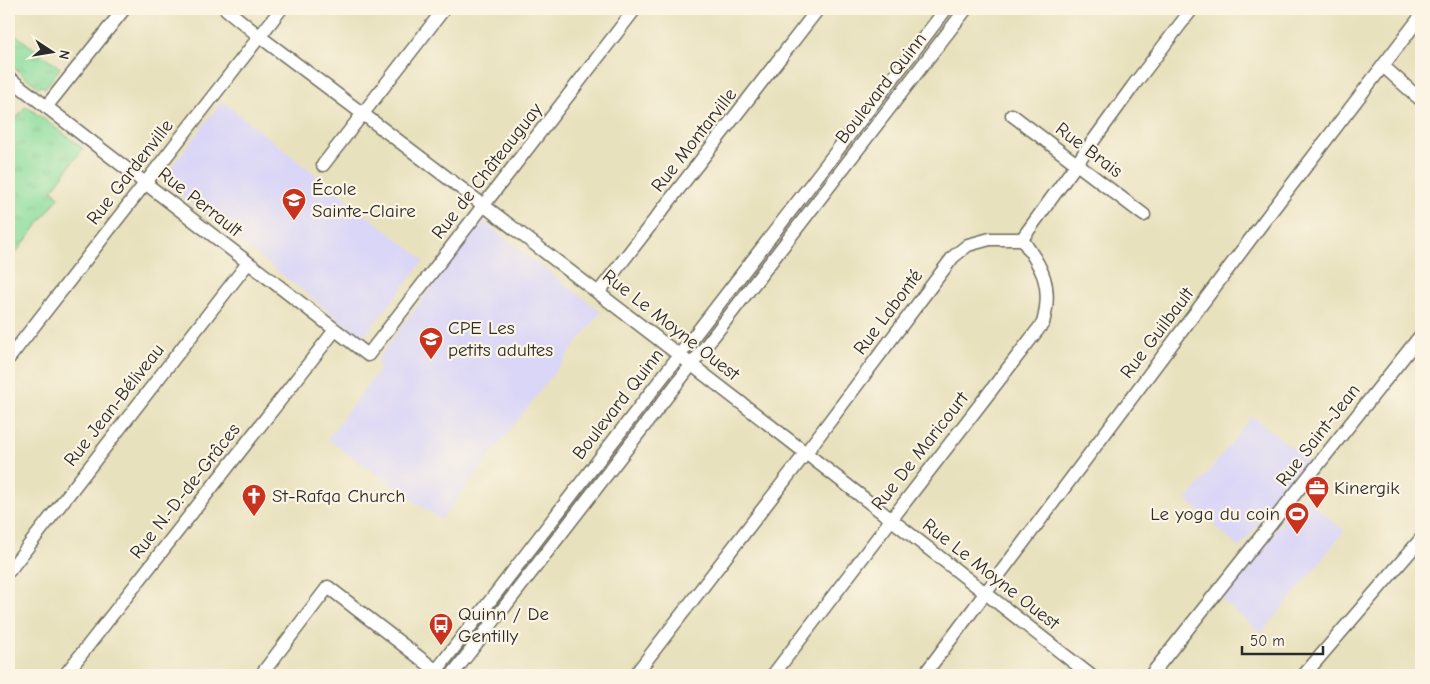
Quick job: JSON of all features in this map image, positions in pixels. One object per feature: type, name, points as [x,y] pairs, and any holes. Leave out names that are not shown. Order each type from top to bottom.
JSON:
[{"type":"street","points":[[46,107],[124,9]]},
{"type":"street","name":"Rue Le Moyne Ouest","points":[[226,9],[692,365],[1090,675]]},
{"type":"street","name":"Rue Gardenville","points":[[9,358],[281,9]]},
{"type":"street","points":[[322,165],[444,9]]},
{"type":"street","name":"Rue de Châteauguay","points":[[368,355],[635,9]]},
{"type":"street","name":"Rue Montarville","points":[[598,294],[818,9]]},
{"type":"street","name":"Boulevard Quinn","points":[[437,674],[679,355],[946,9]]},
{"type":"street","name":"Boulevard Quinn","points":[[452,675],[966,9]]},
{"type":"street","points":[[1022,239],[1133,86],[1192,9]]},
{"type":"street","name":"Rue Guilbault","points":[[924,675],[1264,221],[1421,16]]},
{"type":"street","points":[[1383,66],[1421,100]]},
{"type":"street","name":"Rue Perrault","points":[[9,78],[368,355]]},
{"type":"street","name":"Rue Brais","points":[[1012,115],[1144,215]]},
{"type":"street","name":"Boulevard Quinn","points":[[832,156],[845,166]]},
{"type":"street","name":"Rue Labonté","points":[[635,675],[953,257],[968,245],[990,239],[1022,239]]},
{"type":"street","name":"Rue De Maricourt","points":[[773,675],[1043,323],[1048,305],[1046,282],[1039,265],[1022,239]]},
{"type":"street","name":"Rue Jean-Béliveau","points":[[9,571],[248,263]]},
{"type":"street","name":"Rue N.-D.-de-Grâces","points":[[65,675],[335,330]]},
{"type":"street","name":"Rue Saint-Jean","points":[[1151,675],[1421,335]]},
{"type":"street","points":[[1304,675],[1421,539]]},
{"type":"street","points":[[262,675],[328,588],[437,674]]},
{"type":"shaded area","name":"École Sainte-Claire","points":[[222,101],[424,260],[367,333],[363,335],[358,334],[165,183],[164,178],[167,173]]},
{"type":"shaded area","points":[[482,222],[601,312],[441,520],[327,439],[380,369],[377,360],[478,224]]},
{"type":"shaded area","points":[[1252,416],[1308,460],[1239,548],[1187,500]]},
{"type":"shaded area","points":[[1302,495],[1344,531],[1261,633],[1221,599]]},
{"type":"green space","points":[[9,30],[60,68],[45,88],[42,86],[38,87],[9,64]]},
{"type":"green space","points":[[26,106],[83,148],[52,190],[59,197],[9,262],[9,128]]},
{"type":"place","name":"École Sainte-Claire","points":[[294,221]]},
{"type":"place","name":"CPE Les petits adultes","points":[[431,360]]},
{"type":"place","name":"Kinergik","points":[[1317,509]]},
{"type":"place","name":"St-Rafqa Church","points":[[254,517]]},
{"type":"place","name":"Le yoga du coin","points":[[1297,535]]},
{"type":"place","name":"Quinn / De Gentilly","points":[[441,646]]}]
